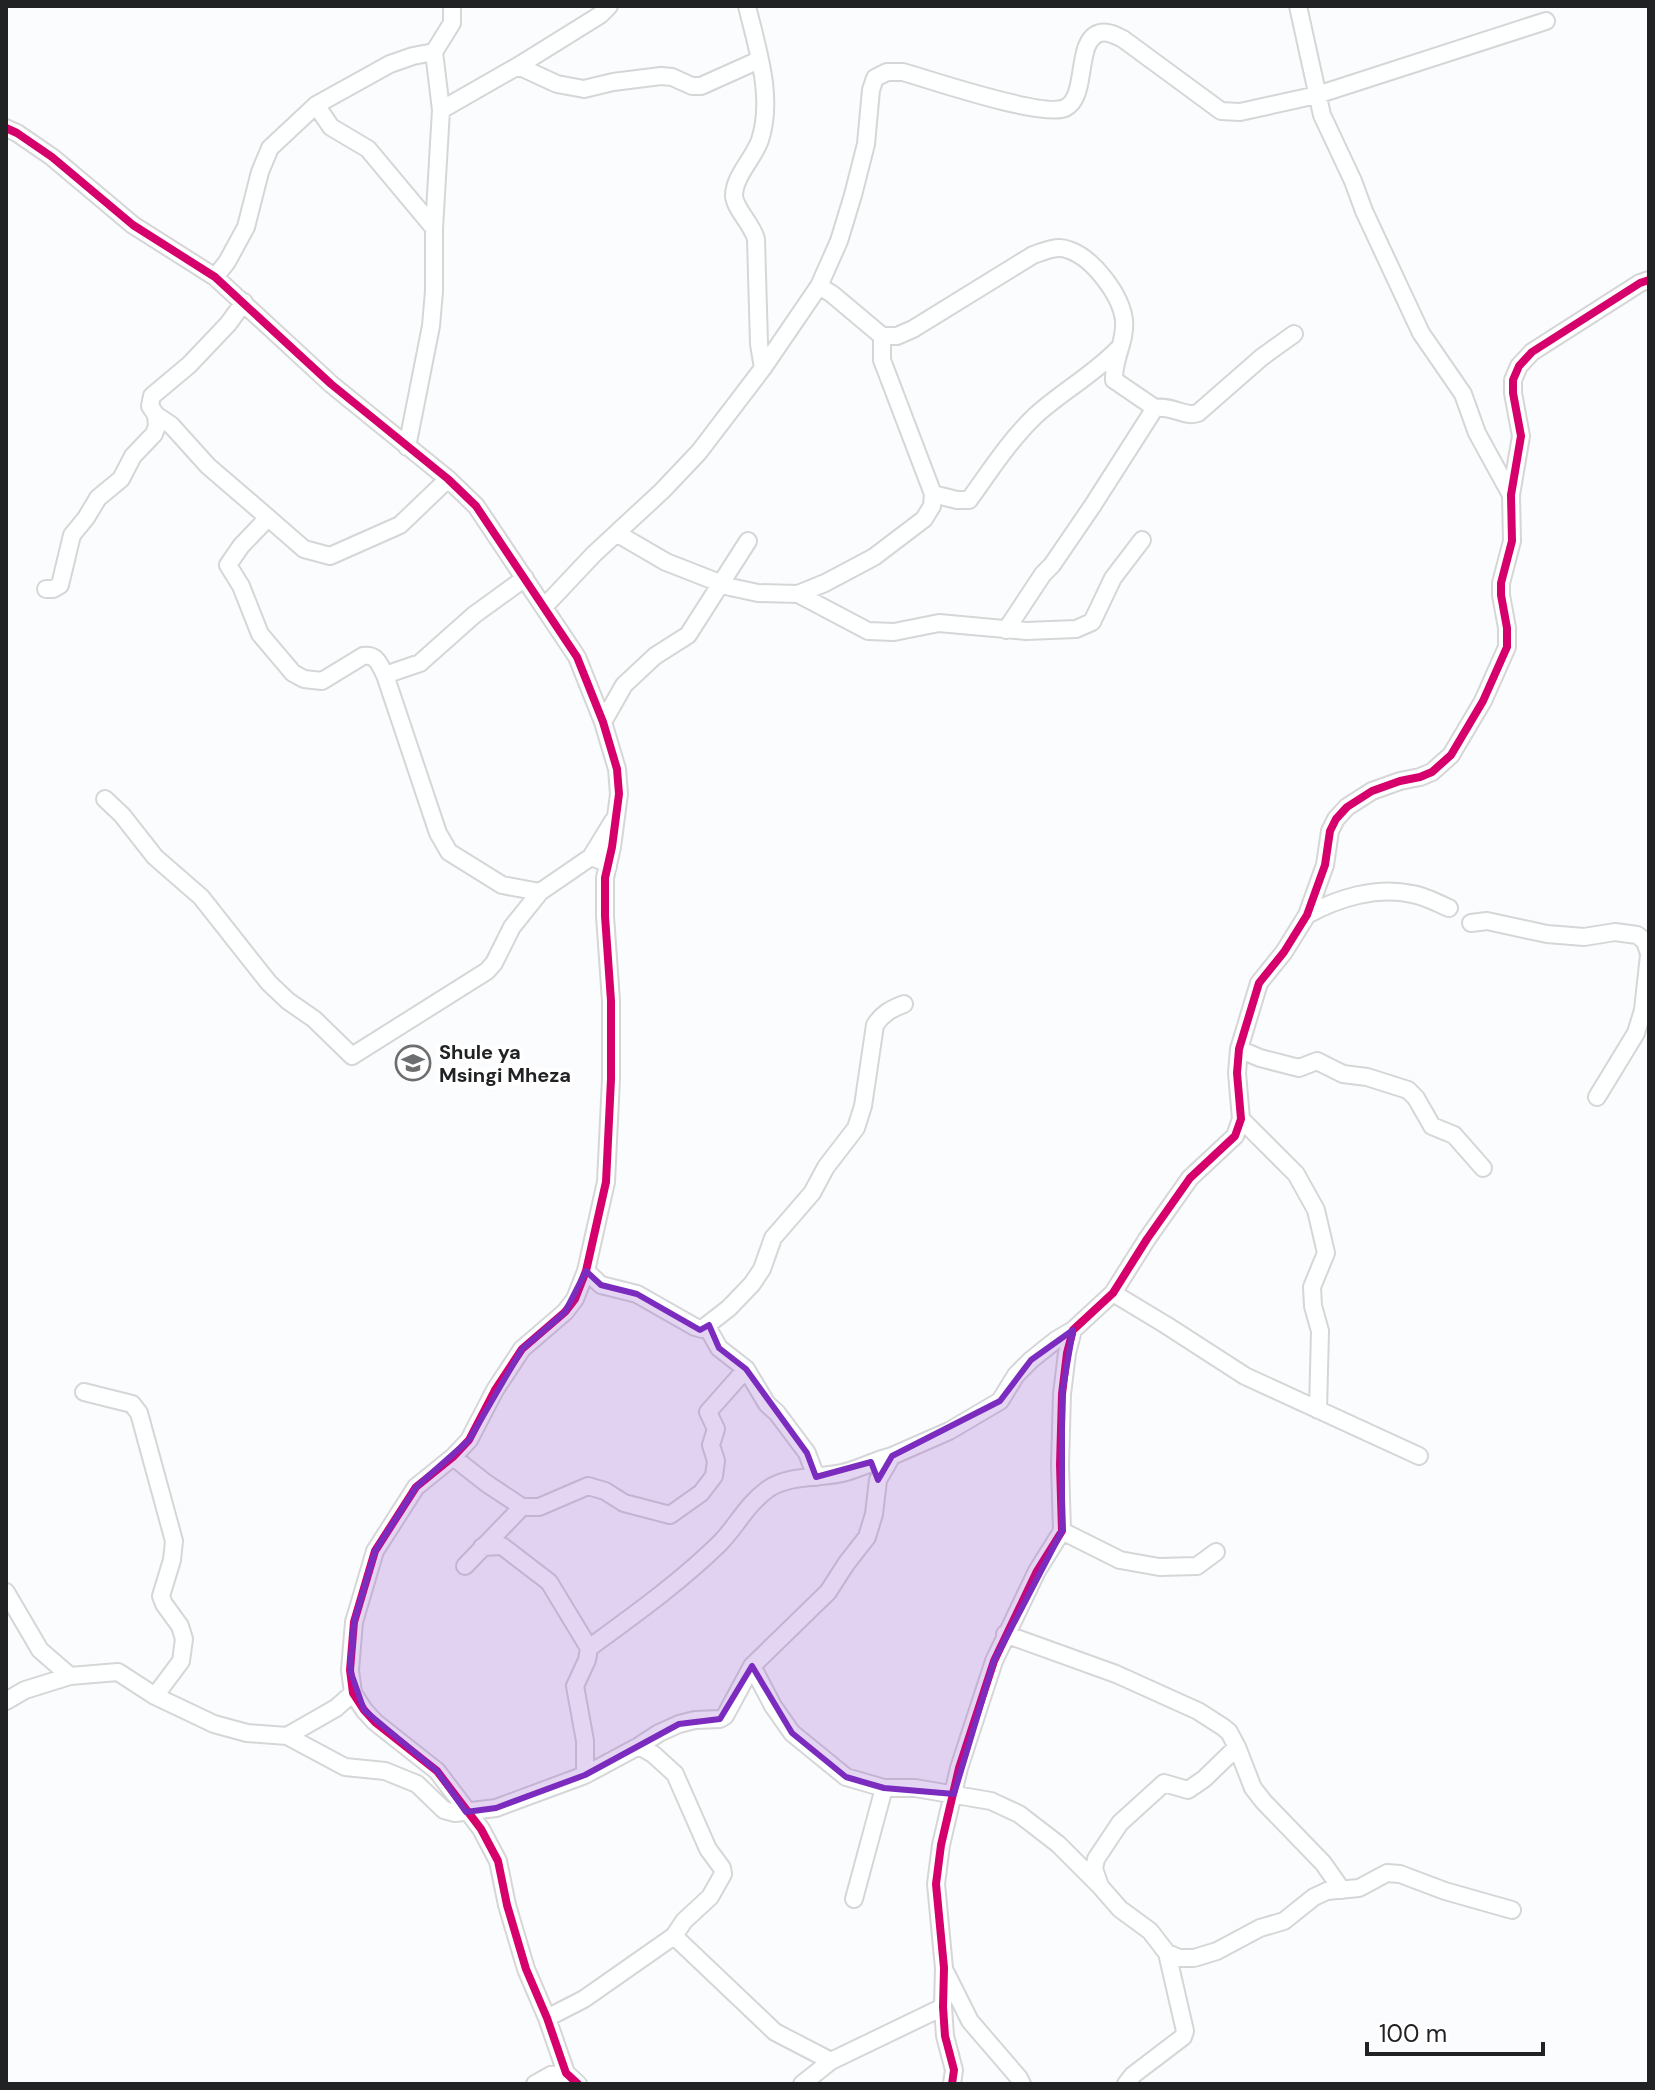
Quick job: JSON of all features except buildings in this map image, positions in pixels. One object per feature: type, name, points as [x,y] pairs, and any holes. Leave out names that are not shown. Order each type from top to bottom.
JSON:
[{"type":"street","points":[[407,447],[431,326],[434,291],[434,228],[441,110],[434,52],[452,23],[452,6]]},
{"type":"street","points":[[441,110],[518,66],[600,15],[609,6]]},
{"type":"street","points":[[747,6],[766,107],[759,144],[736,186],[734,198],[753,228],[756,239],[759,344],[763,368]]},
{"type":"street","points":[[1298,6],[1322,115],[1421,333],[1463,394],[1477,433],[1511,495]]},
{"type":"street","points":[[544,607],[699,452],[763,368],[819,286],[839,241],[853,195],[866,144],[875,78],[887,72],[903,72],[1005,102],[1049,110],[1065,108],[1075,98],[1091,39],[1099,33],[1109,33],[1123,39],[1221,111],[1240,112],[1317,95],[1546,21]]},
{"type":"street","points":[[215,277],[246,227],[260,172],[270,148],[316,105],[390,64],[434,52]]},
{"type":"street","points":[[518,66],[557,84],[584,89],[661,76],[701,86],[759,60]]},
{"type":"street","points":[[316,105],[331,127],[368,149],[434,228]]},
{"type":"street","points":[[6,128],[52,157],[133,225],[215,277],[331,384],[448,479],[476,506],[577,657],[603,722],[617,769],[617,814],[605,878],[611,1001],[606,1182],[586,1271],[575,1299],[565,1312],[522,1349],[495,1390],[469,1440],[416,1487],[375,1551],[354,1622],[350,1670],[353,1693],[364,1710],[437,1771],[481,1829],[498,1861],[526,1969],[572,2078]]},
{"type":"street","points":[[819,286],[882,336],[897,336],[1033,255],[1054,248],[1069,250],[1085,259],[1110,284],[1120,302],[1124,322],[1122,345],[1113,369],[1114,380],[1155,408],[1166,406],[1192,416],[1294,334]]},
{"type":"street","points":[[589,1648],[676,1584],[722,1541],[743,1512],[769,1489],[783,1482],[846,1472],[892,1456],[949,1431],[1000,1401],[1016,1375],[1031,1360],[1073,1330],[1113,1293],[1190,1178],[1235,1136],[1241,1119],[1237,1073],[1239,1049],[1259,983],[1284,952],[1307,915],[1325,865],[1330,831],[1336,819],[1347,807],[1372,791],[1432,772],[1451,755],[1483,701],[1507,647],[1501,583],[1512,541],[1511,495],[1521,436],[1513,393],[1513,380],[1519,366],[1532,352],[1649,280]]},
{"type":"street","points":[[244,302],[228,324],[189,365],[152,396],[150,406],[156,415],[171,425],[208,466],[304,549],[330,556],[400,525],[448,479]]},
{"type":"street","points":[[618,534],[666,562],[730,587],[758,593],[798,594],[874,557],[924,519],[932,506],[933,494],[882,360],[882,336]]},
{"type":"street","points":[[933,494],[969,500],[1002,452],[1036,415],[1103,364],[1122,345]]},
{"type":"street","points":[[1006,630],[1093,505],[1155,408]]},
{"type":"street","points":[[46,589],[60,585],[72,535],[98,498],[121,479],[133,456],[154,434],[156,415]]},
{"type":"street","points":[[265,515],[263,523],[228,565],[267,644],[293,673],[304,679],[322,681],[363,656],[371,655],[377,659],[438,833],[449,852],[502,885],[540,892]]},
{"type":"street","points":[[798,594],[868,631],[894,632],[939,623],[1006,630],[1076,629],[1092,622],[1113,578],[1142,540]]},
{"type":"street","points":[[603,722],[624,685],[655,656],[688,635],[748,541]]},
{"type":"street","points":[[385,675],[420,663],[474,615],[525,578]]},
{"type":"street","points":[[105,799],[122,815],[155,857],[201,897],[269,983],[314,1019],[352,1056],[487,971],[512,927],[540,892],[591,857],[617,814]]},
{"type":"street","points":[[591,857],[608,867]]},
{"type":"street","points":[[1307,915],[1342,899],[1379,891],[1412,894],[1449,908]]},
{"type":"street","points":[[1471,923],[1487,921],[1547,934],[1584,937],[1615,932],[1637,935],[1645,941],[1649,954],[1646,1011],[1597,1097]]},
{"type":"street","points":[[586,1271],[601,1285],[637,1294],[695,1327],[702,1329],[709,1325],[752,1284],[762,1269],[773,1238],[812,1193],[826,1167],[856,1128],[863,1106],[875,1025],[890,1009],[904,1004]]},
{"type":"street","points":[[1239,1049],[1299,1068],[1317,1061],[1343,1074],[1367,1077],[1408,1090],[1432,1126],[1454,1135],[1483,1168]]},
{"type":"street","points":[[1241,1119],[1296,1174],[1316,1210],[1326,1253],[1312,1287],[1313,1306],[1320,1331],[1318,1410]]},
{"type":"street","points":[[1113,1293],[1245,1376],[1419,1456]]},
{"type":"street","points":[[709,1325],[719,1348],[746,1369],[767,1404],[807,1453],[816,1477]]},
{"type":"street","points":[[952,2084],[954,2070],[945,2036],[944,1968],[936,1884],[941,1845],[959,1768],[994,1661],[1037,1571],[1062,1531],[1062,1394],[1073,1330]]},
{"type":"street","points":[[453,1457],[522,1507],[539,1507],[588,1486],[605,1491],[624,1503],[670,1515],[701,1493],[714,1476],[716,1461],[711,1445],[716,1429],[708,1412],[746,1369]]},
{"type":"street","points":[[84,1392],[132,1404],[139,1413],[174,1541],[172,1560],[161,1596],[180,1626],[184,1639],[181,1661],[155,1696]]},
{"type":"street","points":[[6,1701],[25,1690],[70,1676],[118,1672],[155,1696],[214,1724],[247,1733],[287,1736],[345,1767],[385,1771],[417,1784],[444,1810],[455,1813],[496,1808],[585,1775],[679,1724],[725,1716],[752,1666],[828,1592],[867,1537],[874,1514],[878,1480],[892,1456]]},
{"type":"street","points":[[871,1462],[878,1480]]},
{"type":"street","points":[[465,1566],[522,1507]]},
{"type":"street","points":[[1062,1531],[1120,1560],[1159,1567],[1197,1566],[1216,1552]]},
{"type":"street","points":[[482,1547],[502,1546],[549,1582],[589,1648],[575,1686],[585,1741],[585,1775]]},
{"type":"street","points":[[6,1592],[40,1650],[70,1676]]},
{"type":"street","points":[[1005,1634],[1116,1674],[1198,1711],[1223,1727],[1237,1747],[1253,1788],[1323,1863],[1342,1890]]},
{"type":"street","points":[[752,1666],[773,1706],[792,1733],[846,1777],[884,1788],[915,1788],[991,1801],[1019,1814],[1058,1844],[1120,1909],[1150,1931],[1167,1953],[1185,2031],[1183,2037],[1133,2075],[1126,2084]]},
{"type":"street","points":[[287,1736],[336,1708],[353,1693]]},
{"type":"street","points":[[547,2018],[584,1999],[674,1936],[721,1881],[722,1868],[708,1849],[675,1774],[639,1746]]},
{"type":"street","points":[[1099,1885],[1094,1869],[1096,1859],[1120,1823],[1164,1783],[1188,1790],[1237,1747]]},
{"type":"street","points":[[854,1899],[884,1788]]},
{"type":"street","points":[[1167,1953],[1179,1958],[1194,1958],[1217,1951],[1260,1928],[1284,1921],[1314,1897],[1327,1891],[1359,1888],[1387,1873],[1400,1874],[1445,1891],[1512,1910]]},
{"type":"street","points":[[674,1936],[775,2032],[831,2061]]},
{"type":"street","points":[[944,1968],[970,2021],[1022,2084]]},
{"type":"street","points":[[802,2084],[831,2061],[943,2007]]},
{"type":"street","points":[[535,2084],[551,2075],[572,2078]]},
{"type":"highlighted area","points":[[586,1271],[601,1285],[637,1294],[700,1330],[709,1325],[719,1348],[746,1369],[807,1453],[816,1477],[871,1462],[878,1480],[892,1456],[1000,1401],[1031,1360],[1073,1330],[1062,1394],[1062,1531],[994,1661],[954,1794],[884,1788],[846,1777],[792,1733],[752,1666],[720,1719],[679,1724],[585,1775],[496,1808],[466,1812],[437,1771],[364,1710],[350,1670],[354,1622],[375,1551],[416,1487],[469,1440],[522,1349],[565,1312]]},
{"type":"cycle path","points":[[6,128],[52,157],[133,225],[215,277],[331,384],[448,479],[476,506],[577,657],[603,722],[617,769],[619,794],[605,878],[611,1001],[606,1182],[586,1271],[575,1299],[565,1312],[522,1349],[495,1390],[469,1440],[416,1487],[375,1551],[354,1622],[350,1670],[353,1693],[364,1710],[437,1771],[481,1829],[498,1861],[526,1969],[566,2073],[578,2084]]},
{"type":"cycle path","points":[[952,2084],[954,2070],[945,2036],[944,1968],[936,1884],[941,1845],[959,1768],[994,1661],[1037,1571],[1062,1531],[1062,1394],[1073,1330],[1113,1293],[1190,1178],[1235,1136],[1241,1119],[1237,1073],[1239,1049],[1259,983],[1284,952],[1307,915],[1325,865],[1330,831],[1336,819],[1347,807],[1372,791],[1432,772],[1451,755],[1483,701],[1507,647],[1501,583],[1512,541],[1511,495],[1521,436],[1513,393],[1513,380],[1519,366],[1532,352],[1649,280]]},
{"type":"place","name":"Shule ya Msingi Mheza","points":[[413,1063]]}]
